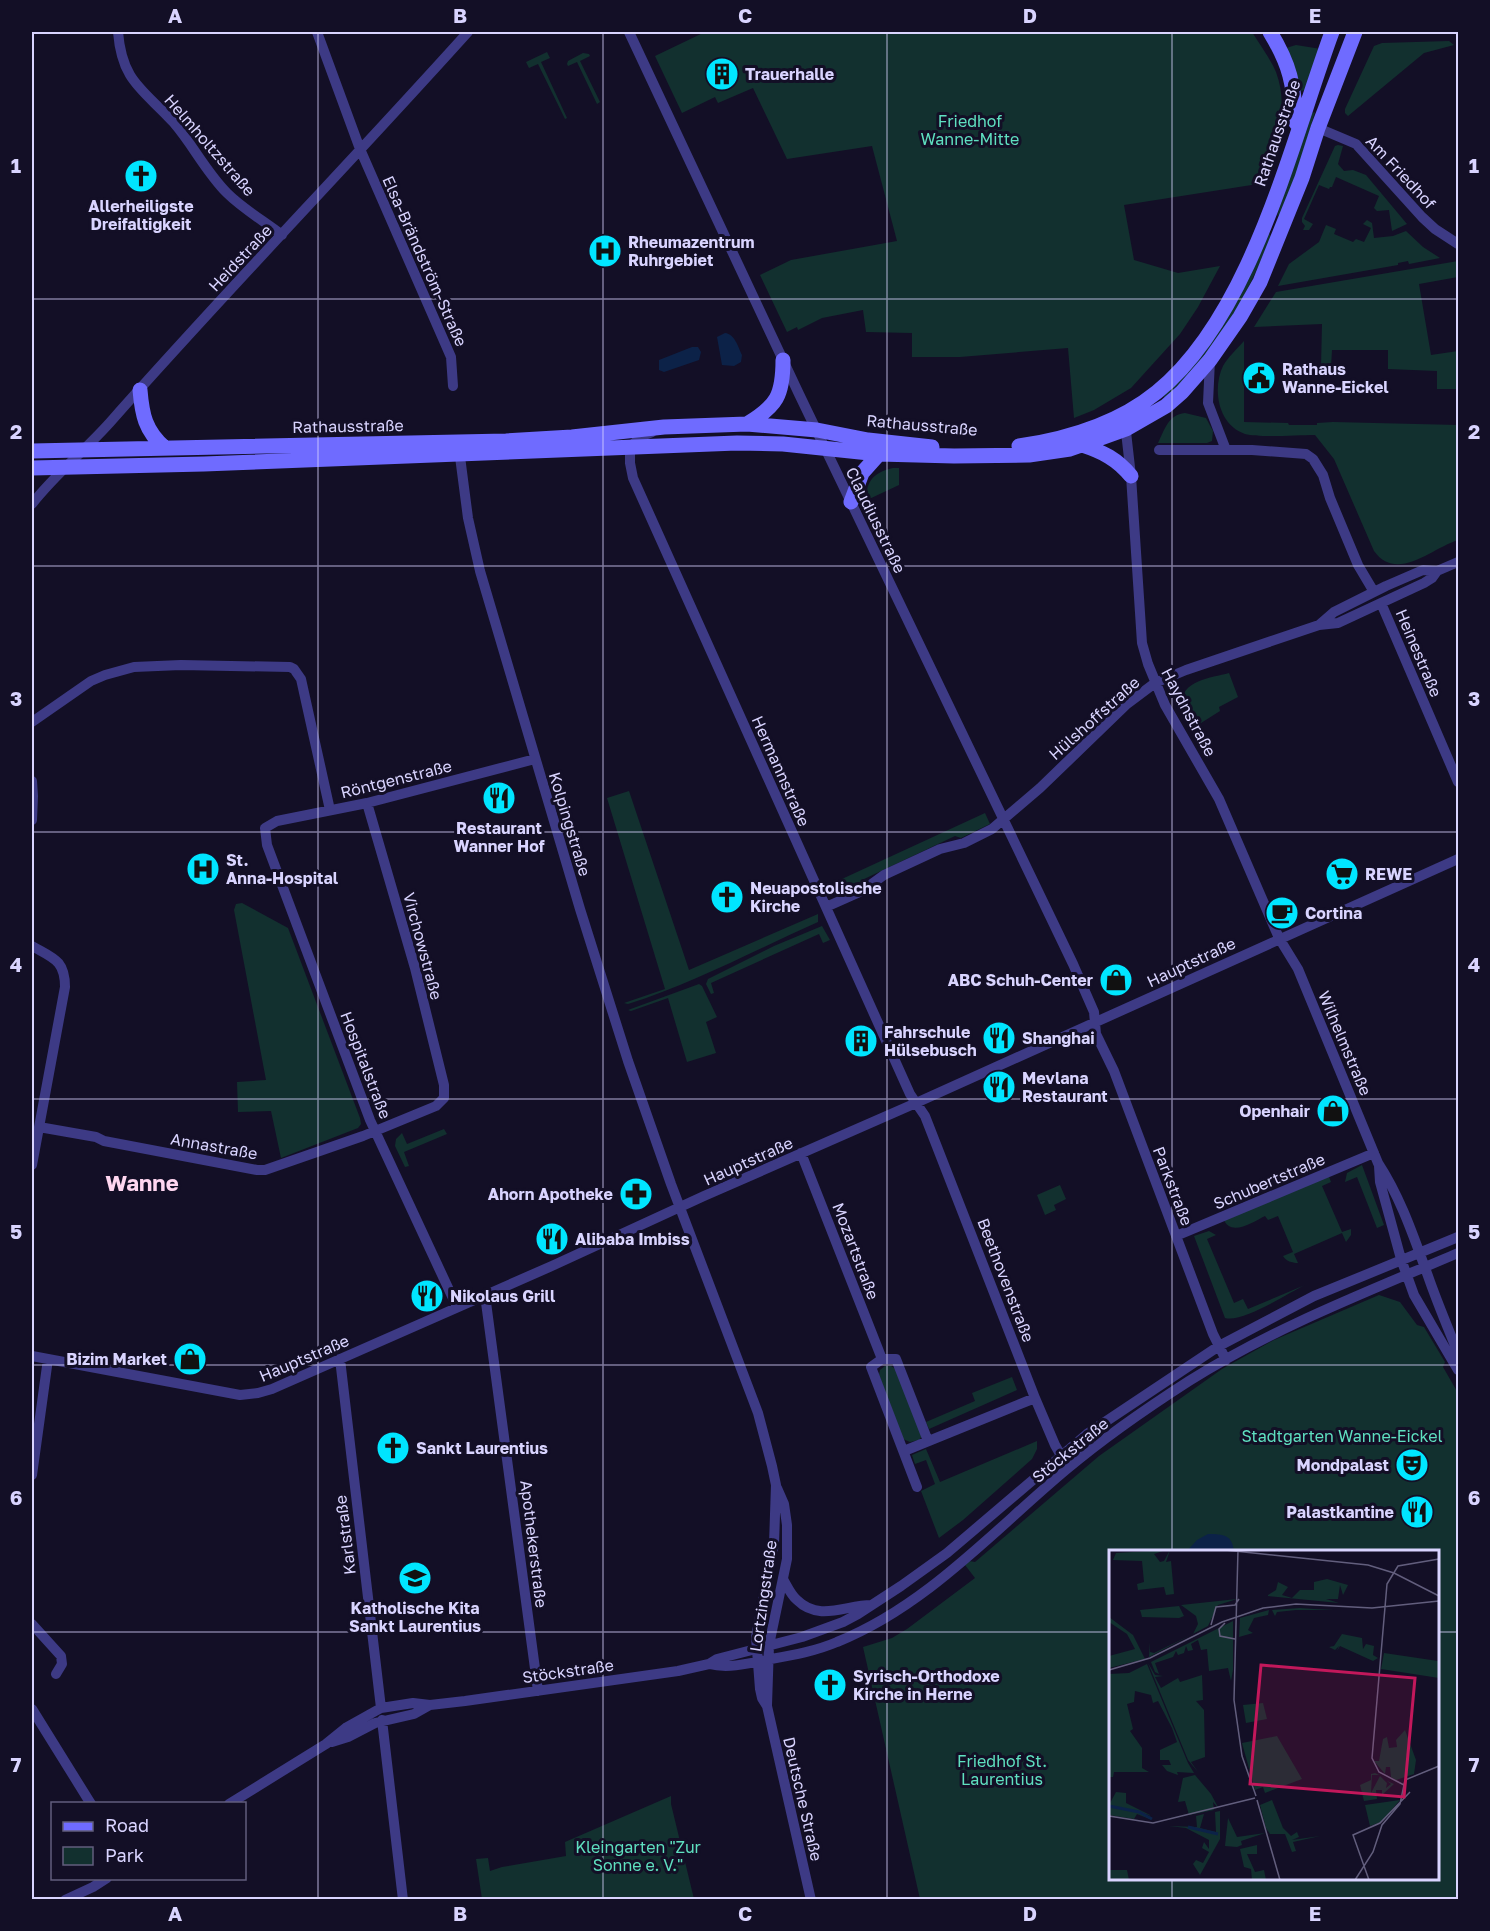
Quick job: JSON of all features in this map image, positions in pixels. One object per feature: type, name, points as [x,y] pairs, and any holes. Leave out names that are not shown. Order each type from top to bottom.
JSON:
[{"type":"street","name":"Helmholtzstraße","points":[[118,32],[119,50],[132,80],[173,122],[227,193],[243,208],[282,235]]},
{"type":"street","name":"Elsa-Brändström-Straße","points":[[317,32],[360,149],[451,357],[453,386]]},
{"type":"street","name":"Heidstraße","points":[[32,504],[86,450],[468,32]]},
{"type":"street","name":"Claudiusstraße","points":[[629,32],[1076,972],[1094,1012],[1095,1023]]},
{"type":"street","points":[[1270,32],[1292,77],[1297,132]]},
{"type":"street","name":"Rathausstraße","points":[[32,451],[165,448],[630,447],[737,443],[783,444],[879,454],[945,456],[1029,455],[1070,449],[1124,422],[1181,369],[1206,338],[1240,279],[1264,222],[1287,164],[1332,32]]},
{"type":"street","name":"Rathausstraße","points":[[32,468],[65,469],[459,448],[664,427],[747,424],[817,430],[856,438],[934,448],[1018,447],[1124,422],[1166,406],[1188,386],[1210,360],[1250,300],[1302,178],[1354,32]]},
{"type":"street","name":"Am Friedhof","points":[[1318,128],[1356,144],[1422,217],[1435,229],[1458,244]]},
{"type":"street","points":[[1264,222],[1281,231]]},
{"type":"street","points":[[747,424],[765,413],[780,395],[783,360]]},
{"type":"street","points":[[1210,360],[1208,403],[1226,450]]},
{"type":"street","points":[[140,390],[144,422],[155,439],[165,448]]},
{"type":"street","name":"Haydnstraße","points":[[1124,422],[1131,476],[1144,655],[1171,715],[1219,799],[1279,938]]},
{"type":"street","name":"Rathausstraße","points":[[630,447],[642,436],[664,427]]},
{"type":"street","points":[[1082,445],[1109,455],[1131,476]]},
{"type":"street","name":"Hermannstraße","points":[[630,447],[633,478],[916,1103]]},
{"type":"street","name":"Kolpingstraße","points":[[459,448],[473,544],[535,759],[621,1041],[680,1208]]},
{"type":"street","points":[[1159,450],[1226,450],[1306,454],[1319,467],[1358,565],[1374,592]]},
{"type":"street","points":[[851,502],[862,473],[879,454]]},
{"type":"street","points":[[1437,571],[1458,562]]},
{"type":"street","name":"Hülshoffstraße","points":[[1319,625],[1334,612],[1374,592],[1423,570],[1437,571]]},
{"type":"street","name":"Hülshoffstraße","points":[[826,907],[862,891],[884,875],[940,849],[964,843],[992,829],[1040,788],[1127,704],[1155,682],[1319,625],[1338,623],[1424,583],[1437,571]]},
{"type":"street","name":"Heinestraße","points":[[1381,603],[1458,782]]},
{"type":"street","points":[[32,722],[78,688],[123,669],[160,665],[283,666],[294,669],[301,679],[330,810]]},
{"type":"street","name":"Röntgenstraße","points":[[265,828],[277,821],[368,803],[535,759]]},
{"type":"street","points":[[32,781],[32,820]]},
{"type":"street","name":"Virchowstraße","points":[[368,803],[415,968],[444,1085],[444,1098]]},
{"type":"street","name":"Hospitalstraße","points":[[265,828],[267,845],[375,1131],[457,1307]]},
{"type":"street","name":"Hauptstraße","points":[[32,1356],[240,1395],[272,1389],[1458,859]]},
{"type":"street","name":"Wilhelmstraße","points":[[1279,938],[1298,969],[1376,1158],[1387,1176],[1414,1236],[1458,1353]]},
{"type":"street","points":[[32,945],[60,963],[65,976],[65,987],[32,1165]]},
{"type":"street","name":"Parkstraße","points":[[1095,1023],[1096,1034],[1114,1071],[1176,1236],[1226,1360]]},
{"type":"street","name":"Annastraße","points":[[39,1127],[257,1170],[282,1166],[375,1131],[436,1106],[444,1098]]},
{"type":"street","name":"Beethovenstraße","points":[[916,1103],[925,1116],[936,1141],[1035,1398],[1068,1468]]},
{"type":"street","name":"Mozartstraße","points":[[801,1153],[882,1359]]},
{"type":"street","name":"Wilhelmstraße","points":[[1376,1158],[1380,1182],[1406,1276],[1414,1295],[1458,1370]]},
{"type":"street","name":"Schubertstraße","points":[[1176,1236],[1335,1169],[1376,1158]]},
{"type":"street","name":"Lortzingstraße","points":[[680,1208],[758,1413],[776,1485],[784,1504],[787,1525],[787,1559],[769,1645],[767,1706]]},
{"type":"street","name":"Stöckstraße","points":[[231,1802],[326,1744],[346,1727],[381,1708],[413,1703],[430,1705],[635,1677],[708,1664],[717,1659],[826,1629],[843,1622],[872,1605],[947,1552],[1108,1419],[1219,1346],[1314,1296],[1458,1237]]},
{"type":"street","name":"Stöckstraße","points":[[708,1664],[719,1666],[757,1662],[798,1654],[836,1643],[889,1615],[957,1565],[1068,1468],[1137,1416],[1226,1360],[1280,1331],[1458,1253]]},
{"type":"street","name":"Apothekerstraße","points":[[485,1294],[538,1690]]},
{"type":"street","points":[[32,1475],[48,1359]]},
{"type":"street","name":"Karlstraße","points":[[340,1359],[381,1708]]},
{"type":"street","points":[[917,1487],[871,1367],[882,1359],[896,1359],[928,1441]]},
{"type":"street","points":[[904,1451],[1035,1398]]},
{"type":"street","name":"Lortzingstraße","points":[[767,1706],[762,1698],[757,1662],[757,1627],[774,1544],[776,1485]]},
{"type":"street","name":"Stöckstraße","points":[[783,1579],[796,1600],[810,1609],[825,1612],[839,1611],[858,1605],[872,1605]]},
{"type":"street","points":[[32,1624],[61,1656],[62,1664],[56,1674]]},
{"type":"street","name":"Stöckstraße","points":[[326,1744],[348,1737],[382,1720],[414,1714],[430,1705]]},
{"type":"street","name":"Deutsche Straße","points":[[767,1706],[810,1899]]},
{"type":"street","points":[[32,1709],[90,1802]]},
{"type":"street","points":[[382,1720],[403,1899]]},
{"type":"street","points":[[65,1899],[104,1880]]},
{"type":"green space","name":"Friedhof Wanne-Mitte","points":[[705,32],[1252,32],[1276,72],[1282,101],[1281,115],[1274,143],[1258,184],[1124,205],[1134,260],[1178,273],[1220,266],[1198,307],[1180,334],[1131,388],[1094,410],[1074,418],[1068,348],[960,357],[912,357],[912,333],[866,332],[863,310],[822,318],[798,330],[797,327],[787,332],[760,275],[791,260],[897,241],[872,146],[787,159],[753,88],[718,103],[715,97],[682,113],[655,56]]},
{"type":"green space","points":[[1449,41],[1454,45],[1424,53],[1348,116],[1345,113],[1374,46],[1382,43]]},
{"type":"green space","points":[[1296,45],[1321,49],[1306,90],[1300,91],[1286,48]]},
{"type":"green space","points":[[547,52],[550,58],[541,62],[567,118],[565,119],[538,64],[529,68],[526,62]]},
{"type":"green space","points":[[583,53],[590,56],[580,61],[600,102],[597,104],[577,62],[568,66],[567,64],[568,61]]},
{"type":"green space","points":[[1315,112],[1298,170],[1281,213],[1277,216],[1309,114]]},
{"type":"green space","points":[[1335,146],[1343,146],[1338,164],[1344,171],[1353,170],[1366,175],[1407,224],[1392,231],[1389,210],[1377,211],[1374,208],[1379,196],[1336,177],[1329,189],[1319,185],[1304,219],[1313,224],[1309,230],[1303,230],[1305,226],[1302,218]]},
{"type":"green space","points":[[1367,220],[1372,223],[1374,238],[1393,236],[1406,231],[1423,247],[1440,258],[1409,264],[1408,261],[1398,263],[1398,265],[1278,286],[1289,264],[1319,242],[1326,225],[1336,229],[1334,234],[1353,242],[1356,239],[1364,242],[1371,228],[1363,224]]},
{"type":"green space","points":[[1269,233],[1271,237],[1257,269],[1224,330],[1191,374],[1166,399],[1163,396],[1198,359],[1225,320]]},
{"type":"green space","points":[[1458,261],[1458,277],[1419,284],[1431,355],[1458,351],[1458,389],[1437,389],[1437,371],[1388,369],[1388,350],[1332,350],[1331,367],[1321,367],[1322,324],[1254,327],[1276,292]]},
{"type":"green space","points":[[1244,341],[1244,422],[1288,423],[1289,425],[1317,425],[1317,423],[1333,422],[1458,425],[1458,540],[1404,564],[1393,564],[1383,560],[1374,551],[1334,459],[1315,435],[1251,435],[1245,434],[1229,423],[1220,405],[1218,385],[1223,366]]},
{"type":"green space","points":[[1185,413],[1206,418],[1213,431],[1212,441],[1207,443],[1158,443],[1171,420]]},
{"type":"green space","points":[[893,468],[899,468],[899,485],[867,500],[872,478]]},
{"type":"green space","points":[[1229,673],[1238,697],[1219,707],[1220,711],[1201,723],[1190,723],[1181,705],[1186,690],[1198,682]]},
{"type":"green space","points":[[629,791],[689,970],[818,914],[818,922],[677,986],[653,996],[628,1004],[624,1003],[665,989],[607,798]]},
{"type":"green space","points":[[985,813],[990,824],[961,838],[955,836],[862,880],[860,885],[837,897],[831,884]]},
{"type":"green space","points":[[242,903],[288,928],[361,1124],[358,1128],[281,1158],[271,1111],[238,1112],[237,1082],[266,1080],[234,910],[236,904]]},
{"type":"green space","points":[[822,926],[830,940],[823,943],[819,934],[711,983],[714,993],[711,994],[706,984],[708,979],[774,946]]},
{"type":"green space","points":[[699,984],[717,1017],[706,1022],[716,1053],[687,1062],[668,998],[631,1011],[628,1010]]},
{"type":"green space","points":[[444,1129],[447,1134],[404,1152],[409,1166],[405,1167],[395,1146],[396,1139],[402,1133],[407,1144]]},
{"type":"green space","points":[[1362,1165],[1384,1225],[1377,1228],[1357,1177],[1345,1182],[1347,1173]]},
{"type":"green space","points":[[1328,1174],[1331,1182],[1322,1186],[1342,1232],[1351,1229],[1351,1235],[1346,1242],[1342,1233],[1294,1254],[1298,1263],[1289,1261],[1283,1256],[1293,1252],[1278,1216],[1268,1220],[1265,1216],[1248,1225],[1236,1228],[1226,1224],[1223,1218]]},
{"type":"green space","points":[[1060,1185],[1066,1199],[1054,1205],[1056,1210],[1045,1215],[1037,1195]]},
{"type":"green space","points":[[1209,1231],[1216,1235],[1207,1239],[1234,1303],[1243,1299],[1248,1309],[1305,1285],[1254,1312],[1225,1318],[1194,1236]]},
{"type":"green space","name":"Stadtgarten Wanne-Eickel","points":[[1379,1295],[1400,1302],[1417,1325],[1424,1327],[1445,1362],[1443,1367],[1458,1393],[1458,1899],[920,1899],[863,1647],[892,1638],[907,1629],[975,1578],[965,1565],[969,1561],[975,1562],[1099,1456],[1222,1369],[1274,1340]]},
{"type":"green space","points":[[885,1366],[896,1369],[922,1436],[919,1440],[910,1442],[903,1439],[879,1375],[880,1370]]},
{"type":"green space","points":[[1012,1377],[1017,1390],[929,1429],[926,1422],[975,1401],[972,1393]]},
{"type":"green space","points":[[1037,1441],[1037,1449],[1032,1459],[963,1520],[939,1538],[921,1491],[935,1484],[926,1460],[915,1464],[912,1455],[926,1449],[940,1482]]},
{"type":"green space","name":"Kleingarten \"Zur Sonne e. V.\"","points":[[671,1796],[694,1899],[482,1899],[476,1859],[488,1858],[490,1871],[566,1856],[565,1842]]},
{"type":"water","points":[[725,333],[734,338],[742,355],[741,362],[734,366],[722,365],[717,337]]},
{"type":"water","points":[[692,347],[698,347],[701,352],[699,360],[664,372],[659,370],[659,360]]},
{"type":"water","points":[[1208,1534],[1219,1534],[1229,1539],[1234,1550],[1188,1550],[1197,1540]]},
{"type":"place","name":"Trauerhalle","points":[[722,74]]},
{"type":"place","name":"Allerheiligste Dreifaltigkeit","points":[[141,176]]},
{"type":"place","name":"Rheumazentrum Ruhrgebiet","points":[[605,251]]},
{"type":"place","name":"Rathaus Wanne-Eickel","points":[[1259,378]]},
{"type":"place","name":"Restaurant Wanner Hof","points":[[499,798]]},
{"type":"place","name":"St. Anna-Hospital","points":[[203,869]]},
{"type":"place","name":"REWE","points":[[1342,874]]},
{"type":"place","name":"Neuapostolische Kirche","points":[[727,897]]},
{"type":"place","name":"Cortina","points":[[1282,913]]},
{"type":"place","name":"ABC Schuh-Center","points":[[1116,980]]},
{"type":"place","name":"Shanghai","points":[[999,1038]]},
{"type":"place","name":"Fahrschule Hülsebusch","points":[[861,1041]]},
{"type":"place","name":"Mevlana Restaurant","points":[[999,1087]]},
{"type":"place","name":"Openhair","points":[[1333,1111]]},
{"type":"place","name":"Ahorn Apotheke","points":[[636,1194]]},
{"type":"place","name":"Alibaba Imbiss","points":[[552,1239]]},
{"type":"place","name":"Nikolaus Grill","points":[[427,1296]]},
{"type":"place","name":"Bizim Market","points":[[190,1359]]},
{"type":"place","name":"Sankt Laurentius","points":[[393,1448]]},
{"type":"place","name":"Mondpalast","points":[[1412,1465]]},
{"type":"place","name":"Palastkantine","points":[[1417,1512]]},
{"type":"place","name":"Katholische Kita Sankt Laurentius","points":[[415,1578]]},
{"type":"place","name":"Syrisch-Orthodoxe Kirche in Herne","points":[[830,1685]]},
{"type":"district","name":"Wanne","points":[[142,1182]]},
{"type":"park label","name":"Friedhof St. Laurentius","points":[[1002,1770]]}]
